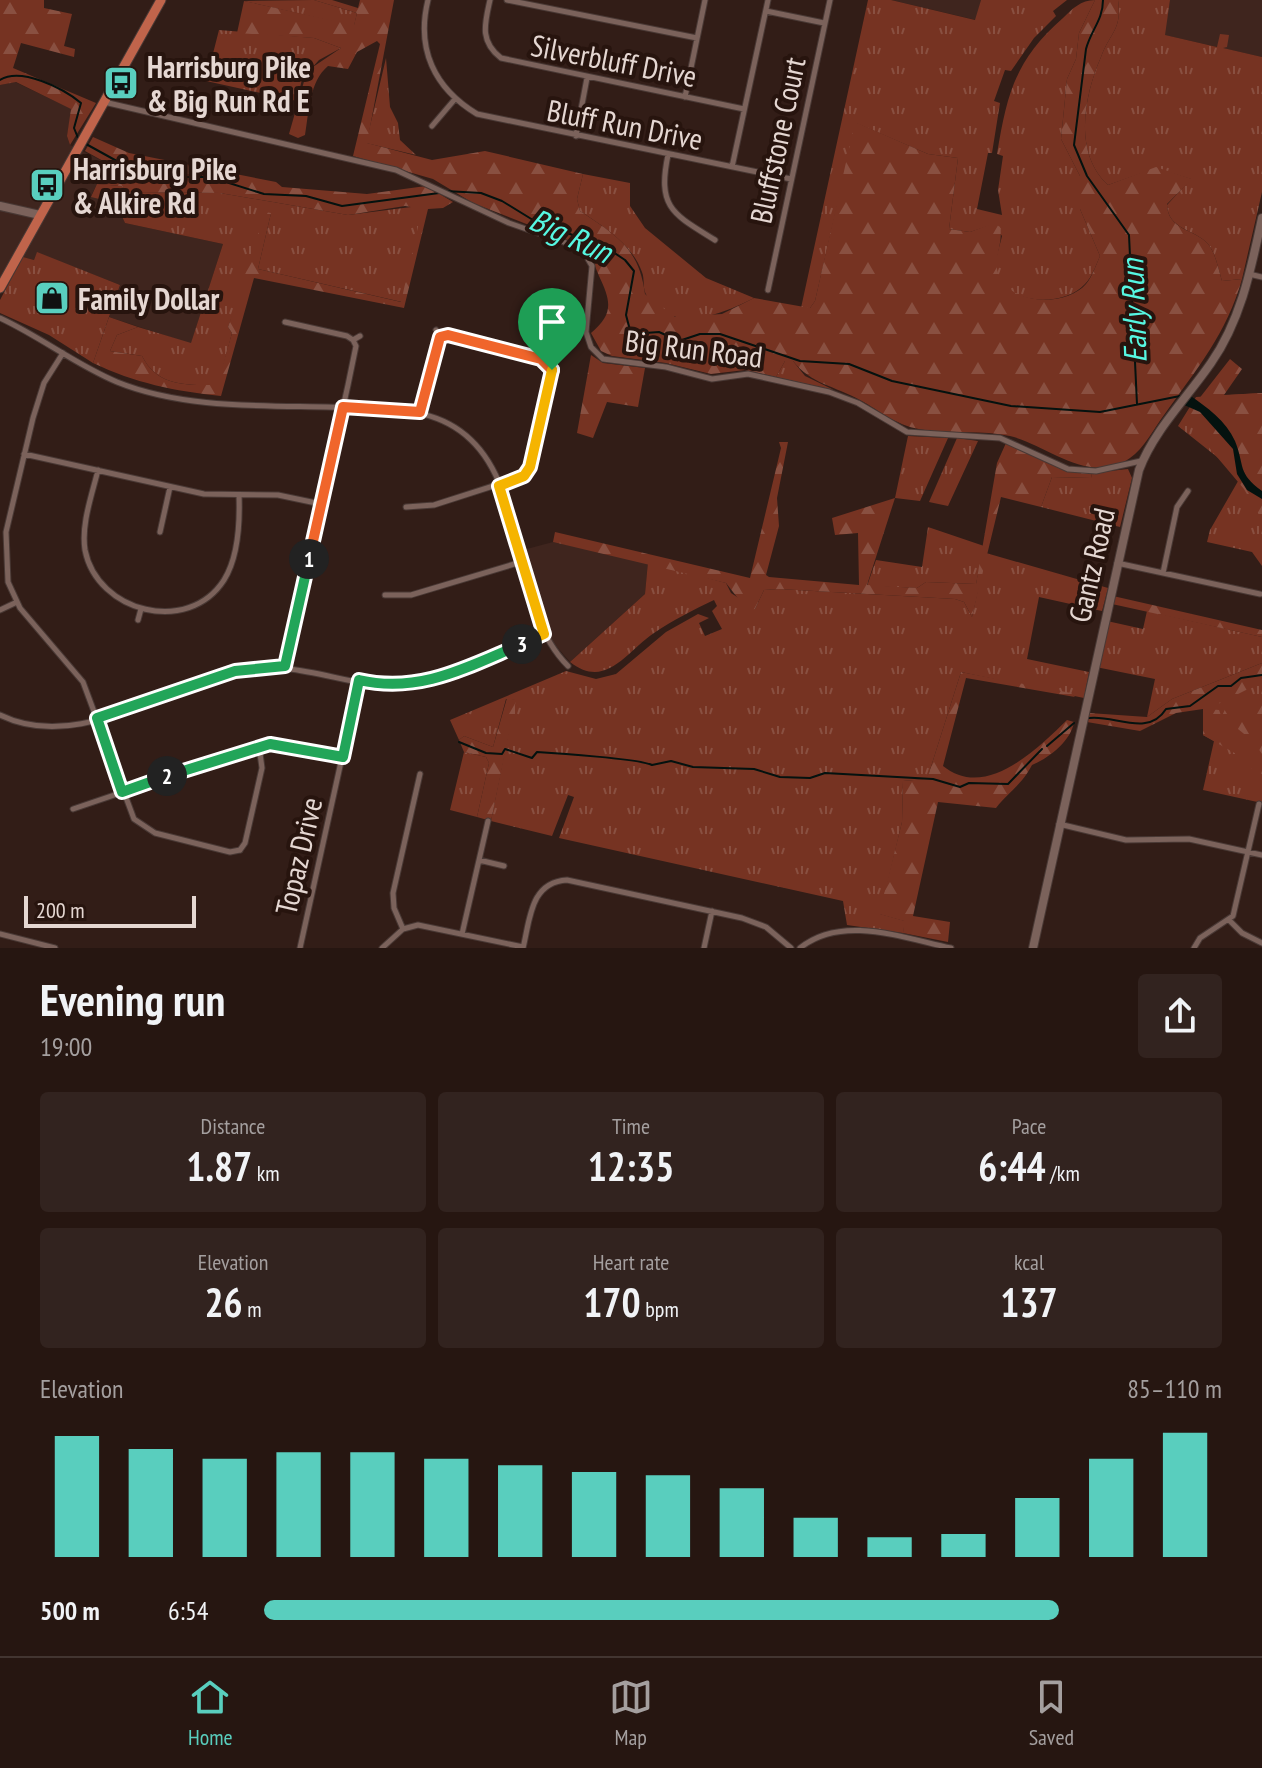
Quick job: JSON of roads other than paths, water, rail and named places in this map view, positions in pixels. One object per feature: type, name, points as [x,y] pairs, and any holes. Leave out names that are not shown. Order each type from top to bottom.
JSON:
[{"type":"main road","points":[[0,288],[161,0]]},
{"type":"main road","points":[[0,206],[40,215]]},
{"type":"main road","name":"Gantz Road","points":[[1033,948],[1116,562],[1142,461],[1226,338],[1249,274],[1262,218]]},
{"type":"street","points":[[428,0],[424,18],[425,47],[433,72],[455,99],[432,126]]},
{"type":"street","name":"Silverbluff Drive","points":[[490,0],[485,39],[493,52],[510,62],[744,109]]},
{"type":"street","points":[[507,0],[697,38]]},
{"type":"street","points":[[685,97],[705,0]]},
{"type":"street","points":[[732,167],[768,0]]},
{"type":"street","name":"Bluffstone Court","points":[[768,290],[830,0]]},
{"type":"street","points":[[766,11],[824,24]]},
{"type":"street","points":[[576,136],[587,77]]},
{"type":"street","name":"Bluff Run Drive","points":[[455,99],[489,118],[791,179]]},
{"type":"street","name":"Big Run Road","points":[[104,102],[370,163],[428,183],[457,199],[584,252],[593,271],[587,337],[594,352],[603,359],[666,367],[712,379],[748,374],[829,392],[858,403],[907,432],[1000,438],[1068,469],[1096,471],[1142,461]]},
{"type":"street","points":[[668,155],[663,181],[667,204],[680,218],[715,240]]},
{"type":"street","points":[[1249,274],[1262,277]]},
{"type":"street","points":[[0,318],[117,382],[163,396],[420,412],[447,422],[474,442],[486,457],[499,486],[544,634],[568,666]]},
{"type":"street","points":[[285,322],[347,336],[356,346],[285,666]]},
{"type":"street","points":[[420,412],[440,337],[436,330]]},
{"type":"street","points":[[406,507],[434,505],[524,476],[530,467],[552,370],[541,359],[448,335],[440,337]]},
{"type":"street","points":[[353,340],[360,336]]},
{"type":"street","points":[[63,353],[40,393],[24,454],[5,552],[8,582],[17,602],[83,682],[122,792],[134,819],[148,830],[230,852],[240,850],[245,843],[262,768],[259,746]]},
{"type":"street","points":[[548,364],[556,359]]},
{"type":"street","points":[[24,454],[204,494],[278,495],[321,504]]},
{"type":"street","points":[[98,470],[86,521],[88,559],[104,589],[121,602],[141,609],[174,609],[202,600],[219,587],[234,553],[240,521],[239,495]]},
{"type":"street","points":[[160,532],[170,487]]},
{"type":"street","points":[[1163,573],[1177,507],[1188,491]]},
{"type":"street","points":[[385,595],[411,595],[521,562]]},
{"type":"street","points":[[1116,562],[1260,594]]},
{"type":"street","points":[[0,610],[17,602]]},
{"type":"street","points":[[138,620],[141,609]]},
{"type":"street","points":[[0,715],[42,728],[61,728],[235,671],[285,666],[398,686],[429,682],[544,634]]},
{"type":"street","name":"Topaz Drive","points":[[300,948],[359,680]]},
{"type":"street","points":[[73,809],[259,746],[288,745],[343,757]]},
{"type":"street","points":[[403,929],[394,908],[393,893],[420,774]]},
{"type":"street","points":[[1194,948],[1200,938],[1229,920],[1238,901],[1259,804]]},
{"type":"street","points":[[462,934],[488,821]]},
{"type":"street","points":[[1059,824],[1126,840],[1189,839],[1262,855]]},
{"type":"street","points":[[240,850],[244,857]]},
{"type":"street","points":[[479,860],[504,866]]},
{"type":"street","points":[[382,948],[403,929],[418,925],[523,948],[535,900],[553,883],[573,882],[712,911],[766,927],[791,948]]},
{"type":"street","points":[[704,948],[712,911]]},
{"type":"street","points":[[1229,920],[1242,933],[1262,943]]},
{"type":"street","points":[[800,948],[827,933],[845,930],[951,948]]},
{"type":"street","points":[[0,934],[55,948]]},
{"type":"waterway","name":"Early Run","points":[[1103,0],[1086,49],[1074,145],[1087,176],[1129,235],[1137,404]]},
{"type":"waterway","name":"Big Run","points":[[0,80],[19,76],[30,78],[73,97],[81,103],[74,128],[78,138]]},
{"type":"waterway","name":"Big Run","points":[[86,144],[124,165],[163,177],[210,177],[264,194],[306,196],[342,206],[439,193]]},
{"type":"waterway","name":"Big Run","points":[[445,191],[481,193],[502,201],[533,220],[607,248],[625,260],[634,271],[626,315],[631,334],[659,332],[679,341],[700,334],[720,334],[800,361],[849,364],[892,381],[1011,406],[1100,412],[1180,396]]},
{"type":"waterway","points":[[1089,718],[1140,724],[1150,722],[1159,718],[1166,709],[1190,706],[1218,686],[1231,686],[1241,678],[1262,675]]},
{"type":"waterway","points":[[1047,746],[1074,723]]},
{"type":"waterway","points":[[459,742],[486,753],[502,754],[505,749],[532,758],[537,752],[652,765],[671,761],[693,767],[754,769],[780,777],[810,778],[825,773],[933,779],[960,787],[969,783],[1008,784],[1042,749]]},
{"type":"place","name":"Harrisburg Pike & Big Run Rd E","points":[[121,83]]},
{"type":"place","name":"Harrisburg Pike & Alkire Rd","points":[[47,185]]},
{"type":"place","name":"Family Dollar","points":[[52,298]]}]
